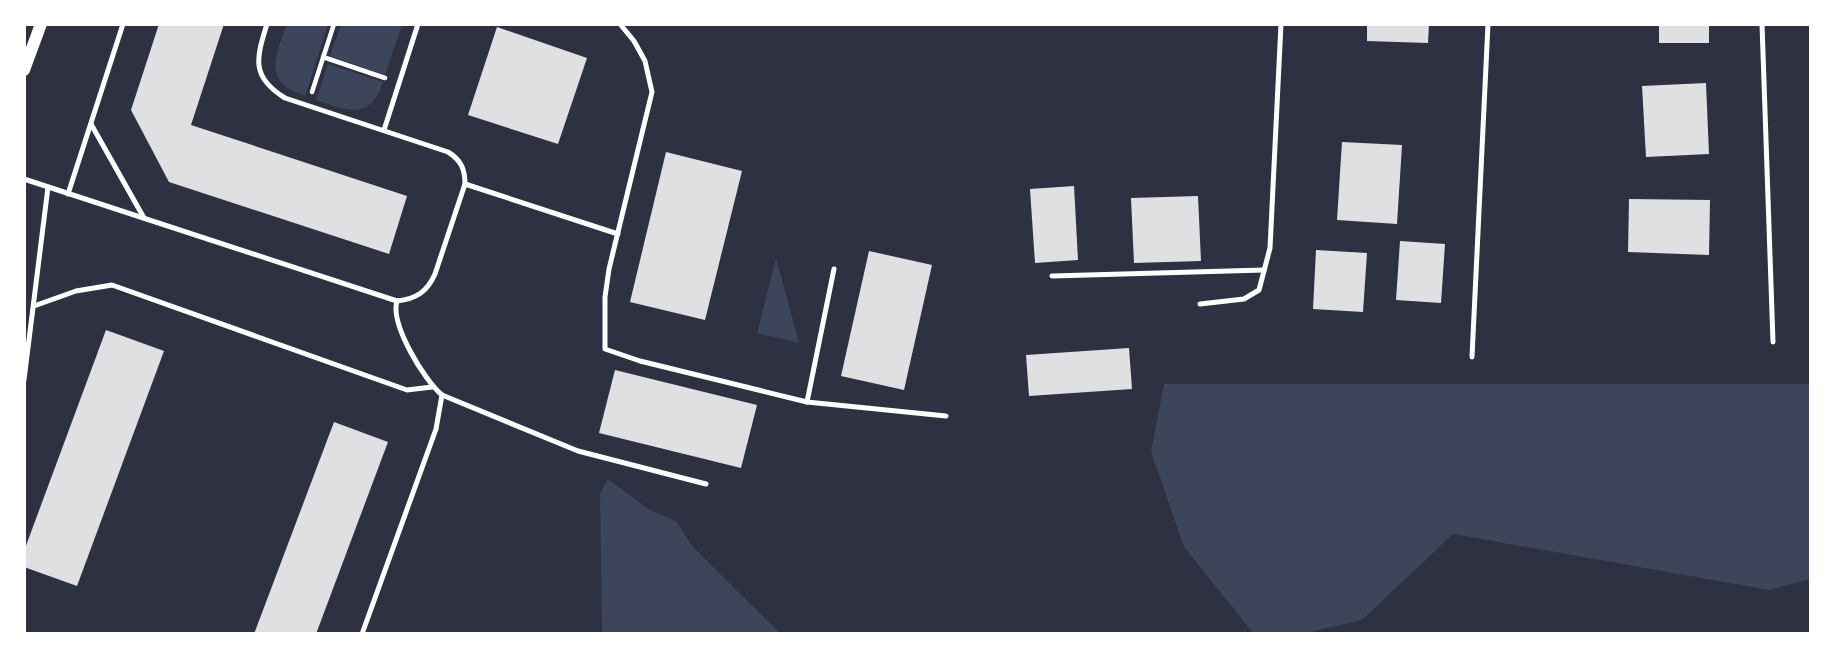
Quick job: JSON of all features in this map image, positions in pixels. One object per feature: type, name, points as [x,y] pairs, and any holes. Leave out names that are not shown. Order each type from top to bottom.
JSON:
[{"type":"street","points":[[24,70],[41,24]]},
{"type":"lane","points":[[68,194],[123,24]]},
{"type":"lane","points":[[24,180],[397,301],[417,297],[430,285],[465,184],[465,173],[457,158],[448,152],[278,94],[262,79],[258,66],[259,50],[267,24]]},
{"type":"lane","points":[[384,131],[418,24]]},
{"type":"lane","points":[[620,24],[645,61],[652,92],[609,269],[605,297],[605,349],[640,361],[807,402],[946,416]]},
{"type":"lane","points":[[1200,304],[1244,299],[1259,290],[1270,248],[1281,24]]},
{"type":"lane","points":[[1472,357],[1488,24]]},
{"type":"lane","points":[[1762,24],[1773,342]]},
{"type":"lane","points":[[91,124],[144,218]]},
{"type":"lane","points":[[465,184],[618,234]]},
{"type":"lane","points":[[24,380],[48,187]]},
{"type":"lane","points":[[807,402],[834,269]]},
{"type":"lane","points":[[1052,276],[1264,270]]},
{"type":"lane","points":[[34,306],[76,291],[112,285],[407,390],[432,387]]},
{"type":"lane","points":[[397,301],[396,317],[420,370],[432,387],[442,395],[578,451],[706,484]]},
{"type":"lane","points":[[362,634],[436,429],[442,395]]},
{"type":"path","points":[[307,106],[334,24]]},
{"type":"path","points":[[323,57],[399,82]]},
{"type":"shaded area","points":[[287,24],[328,25],[305,96],[291,90],[277,76],[276,58]]},
{"type":"shaded area","points":[[341,25],[402,25],[385,75],[330,56]]},
{"type":"shaded area","points":[[328,64],[383,82],[378,95],[364,108],[356,110],[316,100]]},
{"type":"shaded area","points":[[776,258],[799,343],[757,333]]},
{"type":"shaded area","points":[[1164,384],[1810,384],[1810,579],[1769,590],[1453,534],[1362,620],[1306,633],[1253,633],[1184,547],[1151,452]]},
{"type":"shaded area","points":[[608,479],[647,508],[677,522],[693,547],[780,633],[602,633],[600,494]]},
{"type":"building","points":[[159,24],[224,24],[191,125],[407,196],[389,254],[169,182],[131,110]]},
{"type":"building","points":[[1367,24],[1429,24],[1428,43],[1367,41]]},
{"type":"building","points":[[1659,24],[1709,24],[1709,43],[1659,43]]},
{"type":"building","points":[[497,27],[587,58],[558,144],[468,115]]},
{"type":"building","points":[[1706,83],[1709,154],[1646,157],[1642,86]]},
{"type":"building","points":[[1342,142],[1402,145],[1397,224],[1337,220]]},
{"type":"building","points":[[666,152],[742,171],[705,320],[630,302]]},
{"type":"building","points":[[1074,186],[1078,260],[1035,263],[1030,189]]},
{"type":"building","points":[[1198,196],[1201,261],[1134,263],[1131,198]]},
{"type":"building","points":[[1629,199],[1710,200],[1709,255],[1628,252]]},
{"type":"building","points":[[1400,241],[1445,244],[1441,303],[1396,300]]},
{"type":"building","points":[[1316,250],[1367,253],[1363,312],[1313,309]]},
{"type":"building","points":[[869,251],[932,265],[904,390],[841,376]]},
{"type":"building","points":[[106,330],[164,351],[77,586],[24,567],[24,551]]},
{"type":"building","points":[[1129,348],[1132,389],[1029,396],[1026,355]]},
{"type":"building","points":[[615,370],[757,405],[741,468],[599,433]]},
{"type":"building","points":[[334,422],[388,442],[316,634],[254,634]]}]
